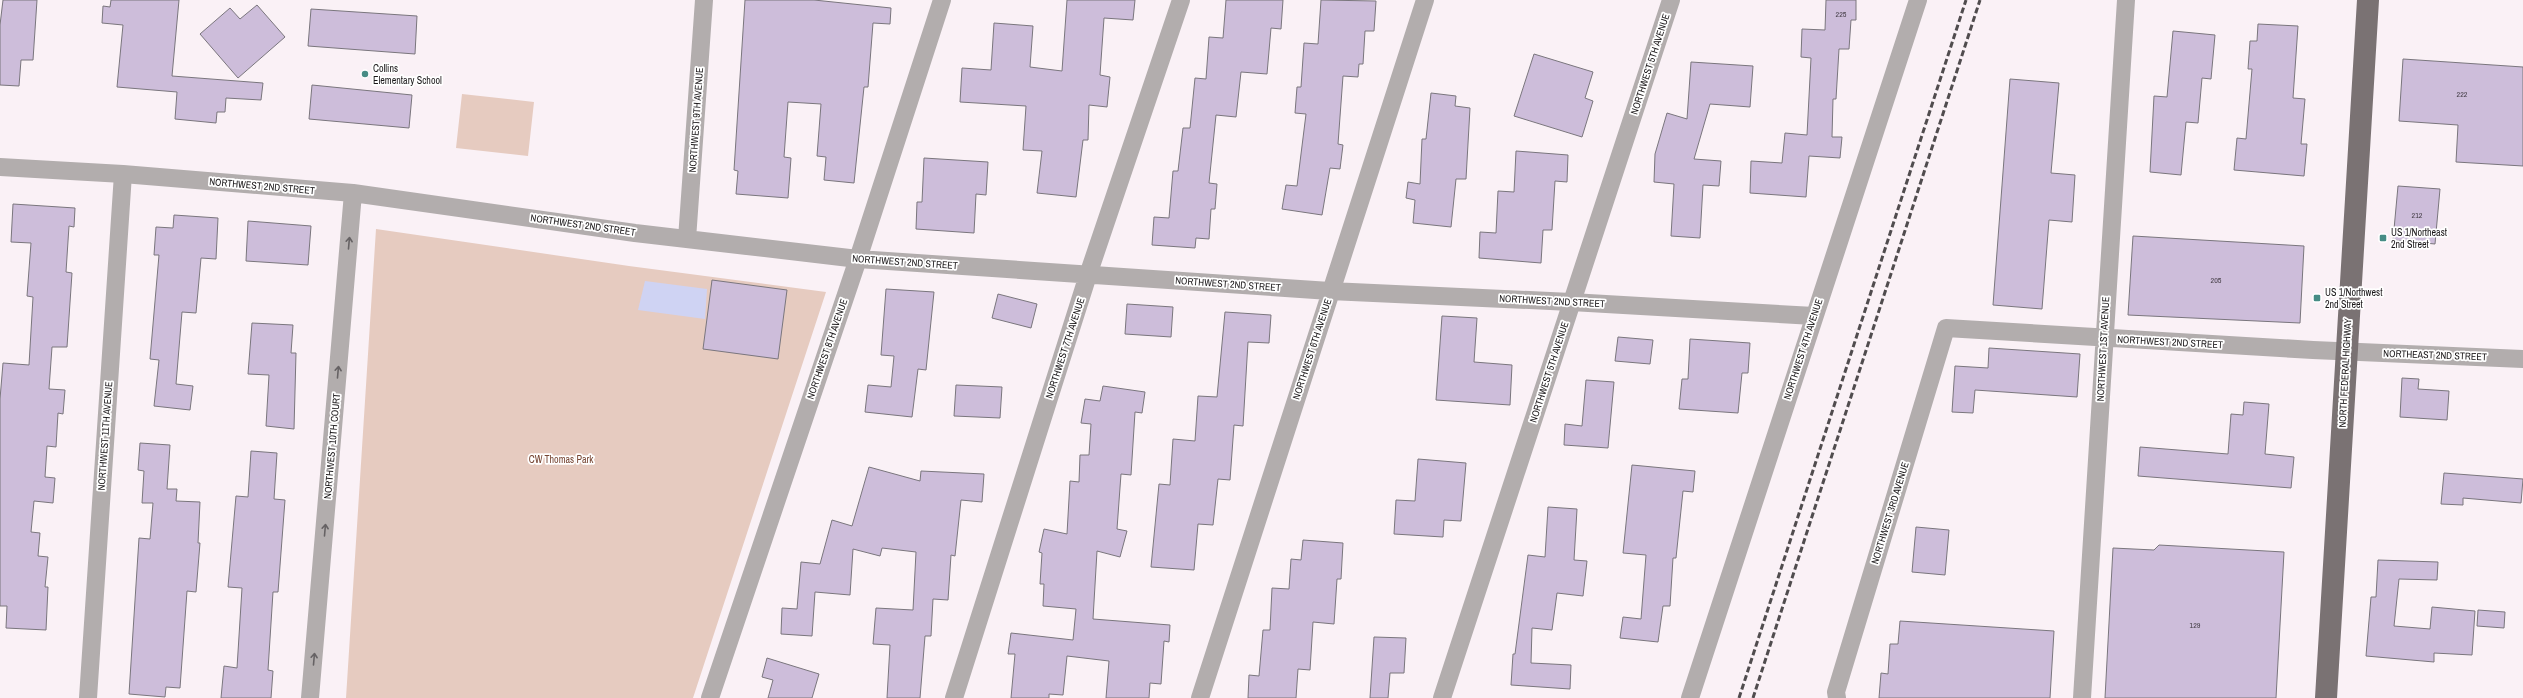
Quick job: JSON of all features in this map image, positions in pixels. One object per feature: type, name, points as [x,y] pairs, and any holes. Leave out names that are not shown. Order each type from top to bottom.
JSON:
[{"type":"main road","name":"NORTH FEDERAL HIGHWAY","points":[[2326,698],[2368,0]]},
{"type":"street","name":"NORTHWEST 9TH AVENUE","points":[[687,239],[704,0]]},
{"type":"street","name":"NORTHWEST 8TH AVENUE","points":[[710,698],[858,259],[942,0]]},
{"type":"street","name":"NORTHWEST 7TH AVENUE","points":[[954,698],[1088,274],[1181,0]]},
{"type":"street","name":"NORTHWEST 6TH AVENUE","points":[[1200,698],[1425,0]]},
{"type":"street","name":"NORTHWEST 5TH AVENUE","points":[[1442,698],[1671,0]]},
{"type":"street","name":"NORTHWEST 4TH AVENUE","points":[[1690,698],[1918,0]]},
{"type":"street","name":"NORTHWEST 1ST AVENUE","points":[[2082,698],[2103,338],[2126,0]]},
{"type":"street","name":"NORTHWEST 2ND STREET","points":[[0,167],[123,174],[353,193],[687,239],[858,259],[1330,291],[1571,302],[1814,316]]},
{"type":"street","name":"NORTHWEST 11TH AVENUE","points":[[88,698],[123,174]]},
{"type":"street","name":"NORTHWEST 10TH COURT","points":[[310,698],[353,193]]},
{"type":"street","name":"NORTHWEST 2ND STREET","points":[[1946,328],[2346,351]]},
{"type":"street","name":"NORTHWEST 3RD AVENUE","points":[[1837,698],[1836,692],[1946,328]]},
{"type":"street","name":"NORTHEAST 2ND STREET","points":[[2346,351],[2523,359]]},
{"type":"green space","points":[[462,94],[534,102],[528,156],[456,148]]},
{"type":"green space","name":"CW Thomas Park","points":[[376,229],[629,266],[826,292],[693,698],[346,698]]},
{"type":"water","points":[[645,281],[707,289],[705,319],[638,310]]},
{"type":"building","points":[[3,0],[37,0],[33,60],[21,60],[19,86],[0,85],[0,25]]},
{"type":"building","points":[[111,0],[179,0],[172,76],[263,83],[261,100],[226,98],[225,112],[217,112],[216,123],[175,119],[177,92],[117,87],[123,25],[102,23],[103,6],[110,7]]},
{"type":"building","points":[[745,0],[814,0],[891,8],[890,24],[873,23],[868,87],[864,87],[854,183],[824,180],[826,157],[817,156],[821,104],[788,102],[784,157],[791,158],[788,198],[736,194],[738,171],[734,170]]},
{"type":"building","points":[[1067,0],[1135,0],[1133,20],[1104,18],[1100,75],[1110,77],[1107,107],[1089,105],[1088,140],[1083,140],[1076,197],[1037,193],[1042,151],[1023,150],[1026,106],[960,102],[962,68],[991,70],[994,23],[1033,26],[1030,67],[1062,71]]},
{"type":"building","points":[[1226,0],[1283,0],[1281,29],[1271,28],[1267,74],[1241,72],[1236,117],[1216,115],[1209,183],[1217,184],[1215,209],[1211,209],[1209,239],[1196,238],[1195,248],[1152,245],[1154,217],[1169,218],[1173,171],[1178,171],[1183,128],[1190,128],[1195,78],[1206,79],[1209,37],[1223,38]]},
{"type":"building","points":[[1321,0],[1376,1],[1374,31],[1365,31],[1363,64],[1359,64],[1358,77],[1343,76],[1338,144],[1343,145],[1340,169],[1330,168],[1322,215],[1282,209],[1286,185],[1297,186],[1306,114],[1295,113],[1297,87],[1301,87],[1304,43],[1318,44]]},
{"type":"building","points":[[1826,0],[1856,0],[1856,20],[1851,20],[1849,49],[1839,49],[1836,99],[1833,99],[1832,137],[1842,137],[1840,158],[1809,156],[1806,197],[1750,193],[1751,161],[1782,163],[1785,133],[1807,135],[1811,58],[1801,57],[1802,29],[1825,30]]},
{"type":"building","points":[[257,5],[285,37],[238,78],[200,34],[230,8],[240,19]]},
{"type":"building","points":[[311,9],[417,16],[415,54],[308,46]]},
{"type":"building","points":[[2258,24],[2298,26],[2293,98],[2305,99],[2301,144],[2307,144],[2304,176],[2234,170],[2237,138],[2246,139],[2252,69],[2248,69],[2250,41],[2257,41]]},
{"type":"building","points":[[2173,31],[2215,35],[2211,79],[2202,78],[2198,123],[2186,122],[2181,175],[2150,172],[2154,96],[2167,97]]},
{"type":"building","points":[[1534,54],[1593,72],[1585,98],[1593,101],[1582,137],[1514,116]]},
{"type":"building","points":[[2403,59],[2523,67],[2523,166],[2456,162],[2458,125],[2399,121]]},
{"type":"building","points":[[1691,62],[1753,66],[1750,107],[1710,104],[1694,159],[1721,161],[1719,186],[1703,185],[1700,238],[1671,236],[1674,184],[1654,182],[1655,154],[1667,113],[1687,119]]},
{"type":"building","points":[[2010,79],[2059,83],[2051,173],[2075,175],[2072,222],[2049,220],[2042,309],[1993,305]]},
{"type":"building","points":[[312,85],[412,95],[409,128],[309,119]]},
{"type":"building","points":[[1431,93],[1456,96],[1455,106],[1470,108],[1466,179],[1456,179],[1451,227],[1413,223],[1415,200],[1406,198],[1408,182],[1420,184],[1422,139],[1426,139]]},
{"type":"building","points":[[1516,151],[1568,155],[1567,182],[1555,181],[1552,230],[1543,230],[1541,263],[1479,258],[1480,232],[1496,233],[1498,191],[1514,192]]},
{"type":"building","points":[[924,158],[988,162],[986,195],[976,194],[974,233],[916,229],[917,202],[922,202]]},
{"type":"building","points":[[2398,186],[2440,189],[2435,244],[2393,240]]},
{"type":"building","points":[[13,204],[75,208],[74,227],[69,226],[66,272],[72,273],[67,347],[52,347],[49,389],[65,390],[63,414],[58,413],[56,447],[47,446],[45,477],[55,478],[53,503],[34,501],[31,532],[40,533],[38,556],[48,557],[45,587],[48,587],[46,630],[6,628],[7,606],[0,606],[0,399],[3,363],[29,365],[33,297],[27,296],[31,243],[11,242]]},
{"type":"building","points":[[174,215],[218,218],[216,259],[201,258],[196,313],[182,312],[176,384],[193,386],[190,410],[154,406],[159,360],[150,359],[159,255],[154,255],[156,227],[173,228]]},
{"type":"building","points":[[248,221],[311,226],[308,265],[246,261]]},
{"type":"building","points":[[2133,236],[2304,246],[2300,323],[2128,315]]},
{"type":"building","points":[[712,280],[787,290],[778,359],[703,349]]},
{"type":"building","points":[[886,289],[934,292],[926,370],[918,369],[912,417],[865,412],[868,385],[891,387],[894,356],[881,355]]},
{"type":"building","points":[[998,294],[1037,304],[1031,328],[992,318]]},
{"type":"building","points":[[1127,304],[1173,307],[1171,337],[1125,334]]},
{"type":"building","points":[[1225,312],[1271,315],[1269,343],[1248,342],[1243,426],[1234,425],[1230,480],[1218,479],[1213,525],[1198,524],[1194,570],[1151,567],[1159,484],[1170,485],[1173,439],[1195,441],[1198,396],[1217,397]]},
{"type":"building","points":[[1442,316],[1477,318],[1474,362],[1512,365],[1510,405],[1436,400]]},
{"type":"building","points":[[252,323],[293,325],[291,353],[296,353],[294,429],[266,426],[269,375],[248,374]]},
{"type":"building","points":[[1618,337],[1653,340],[1650,364],[1615,361]]},
{"type":"building","points":[[1690,339],[1750,343],[1748,373],[1742,373],[1738,413],[1679,409],[1682,379],[1688,379]]},
{"type":"building","points":[[1989,348],[2080,354],[2077,397],[1975,390],[1973,413],[1952,412],[1955,366],[1988,368]]},
{"type":"building","points":[[2402,378],[2419,379],[2418,389],[2449,391],[2447,420],[2400,417]]},
{"type":"building","points":[[1586,380],[1614,382],[1608,448],[1564,445],[1565,424],[1582,426]]},
{"type":"building","points":[[956,385],[1002,387],[1000,418],[954,416]]},
{"type":"building","points":[[1103,386],[1145,392],[1142,413],[1135,412],[1131,475],[1121,474],[1117,529],[1127,531],[1120,557],[1097,551],[1093,619],[1170,625],[1169,642],[1164,641],[1161,684],[1150,683],[1149,698],[1106,698],[1109,661],[1067,656],[1063,695],[1049,694],[1049,698],[1011,698],[1015,654],[1008,654],[1011,633],[1073,640],[1076,609],[1043,606],[1044,584],[1040,584],[1042,553],[1039,552],[1044,529],[1067,534],[1070,481],[1079,482],[1080,455],[1089,455],[1091,424],[1081,423],[1085,399],[1100,401]]},
{"type":"building","points":[[2244,402],[2269,404],[2265,454],[2294,457],[2291,488],[2138,476],[2140,447],[2228,454],[2231,414],[2243,415]]},
{"type":"building","points":[[140,443],[170,445],[167,489],[177,489],[176,501],[200,502],[198,543],[200,543],[196,592],[187,591],[180,688],[166,687],[165,697],[129,694],[139,538],[150,539],[153,503],[142,503],[144,471],[138,470]]},
{"type":"building","points":[[251,451],[277,453],[274,499],[285,500],[278,592],[273,592],[268,670],[273,671],[271,698],[221,698],[224,666],[237,668],[242,588],[228,587],[236,496],[248,497]]},
{"type":"building","points":[[1418,459],[1466,463],[1461,521],[1444,520],[1443,537],[1394,534],[1396,500],[1415,501]]},
{"type":"building","points":[[1632,465],[1695,471],[1693,492],[1683,491],[1676,558],[1673,558],[1670,606],[1663,606],[1658,642],[1620,638],[1623,617],[1641,619],[1646,555],[1623,553]]},
{"type":"building","points":[[869,467],[920,481],[921,471],[984,474],[982,502],[961,500],[955,556],[951,555],[948,600],[933,599],[931,636],[925,636],[920,698],[887,698],[890,645],[873,644],[876,608],[913,610],[916,552],[882,548],[880,556],[853,549],[850,595],[815,592],[812,636],[781,634],[782,608],[797,609],[801,562],[820,564],[832,520],[852,526]]},
{"type":"building","points":[[2444,473],[2523,479],[2521,503],[2463,498],[2463,505],[2441,504]]},
{"type":"building","points":[[1548,507],[1577,509],[1574,560],[1587,561],[1583,596],[1557,593],[1552,630],[1532,628],[1531,663],[1571,665],[1570,689],[1511,685],[1513,654],[1515,654],[1528,555],[1545,557]]},
{"type":"building","points":[[1916,527],[1949,530],[1945,575],[1912,572]]},
{"type":"building","points":[[1303,540],[1343,543],[1341,579],[1337,579],[1334,624],[1313,622],[1310,670],[1298,669],[1296,698],[1248,698],[1249,675],[1259,676],[1263,630],[1270,630],[1272,588],[1289,589],[1291,559],[1301,560]]},
{"type":"building","points":[[2159,545],[2284,552],[2276,698],[2105,698],[2113,548],[2154,550]]},
{"type":"building","points":[[2378,560],[2438,562],[2437,580],[2399,579],[2394,626],[2430,629],[2432,607],[2475,611],[2472,655],[2434,653],[2434,662],[2366,656],[2371,597],[2376,597]]},
{"type":"building","points":[[2478,610],[2505,612],[2504,628],[2477,626]]},
{"type":"building","points":[[1900,621],[2054,631],[2050,698],[1879,698],[1881,673],[1888,674],[1890,644],[1898,644]]},
{"type":"building","points":[[1374,637],[1406,638],[1404,673],[1390,673],[1388,698],[1370,698]]},
{"type":"building","points":[[767,658],[819,674],[812,698],[768,698],[773,680],[762,677]]},
{"type":"railway","points":[[1739,698],[1966,0]]},
{"type":"railway","points":[[1753,698],[1980,0]]},
{"type":"place","name":"Collins Elementary School","points":[[365,74]]},
{"type":"place","name":"US 1/Northeast 2nd Street","points":[[2383,238]]},
{"type":"place","name":"US 1/Northwest 2nd Street","points":[[2317,298]]}]
